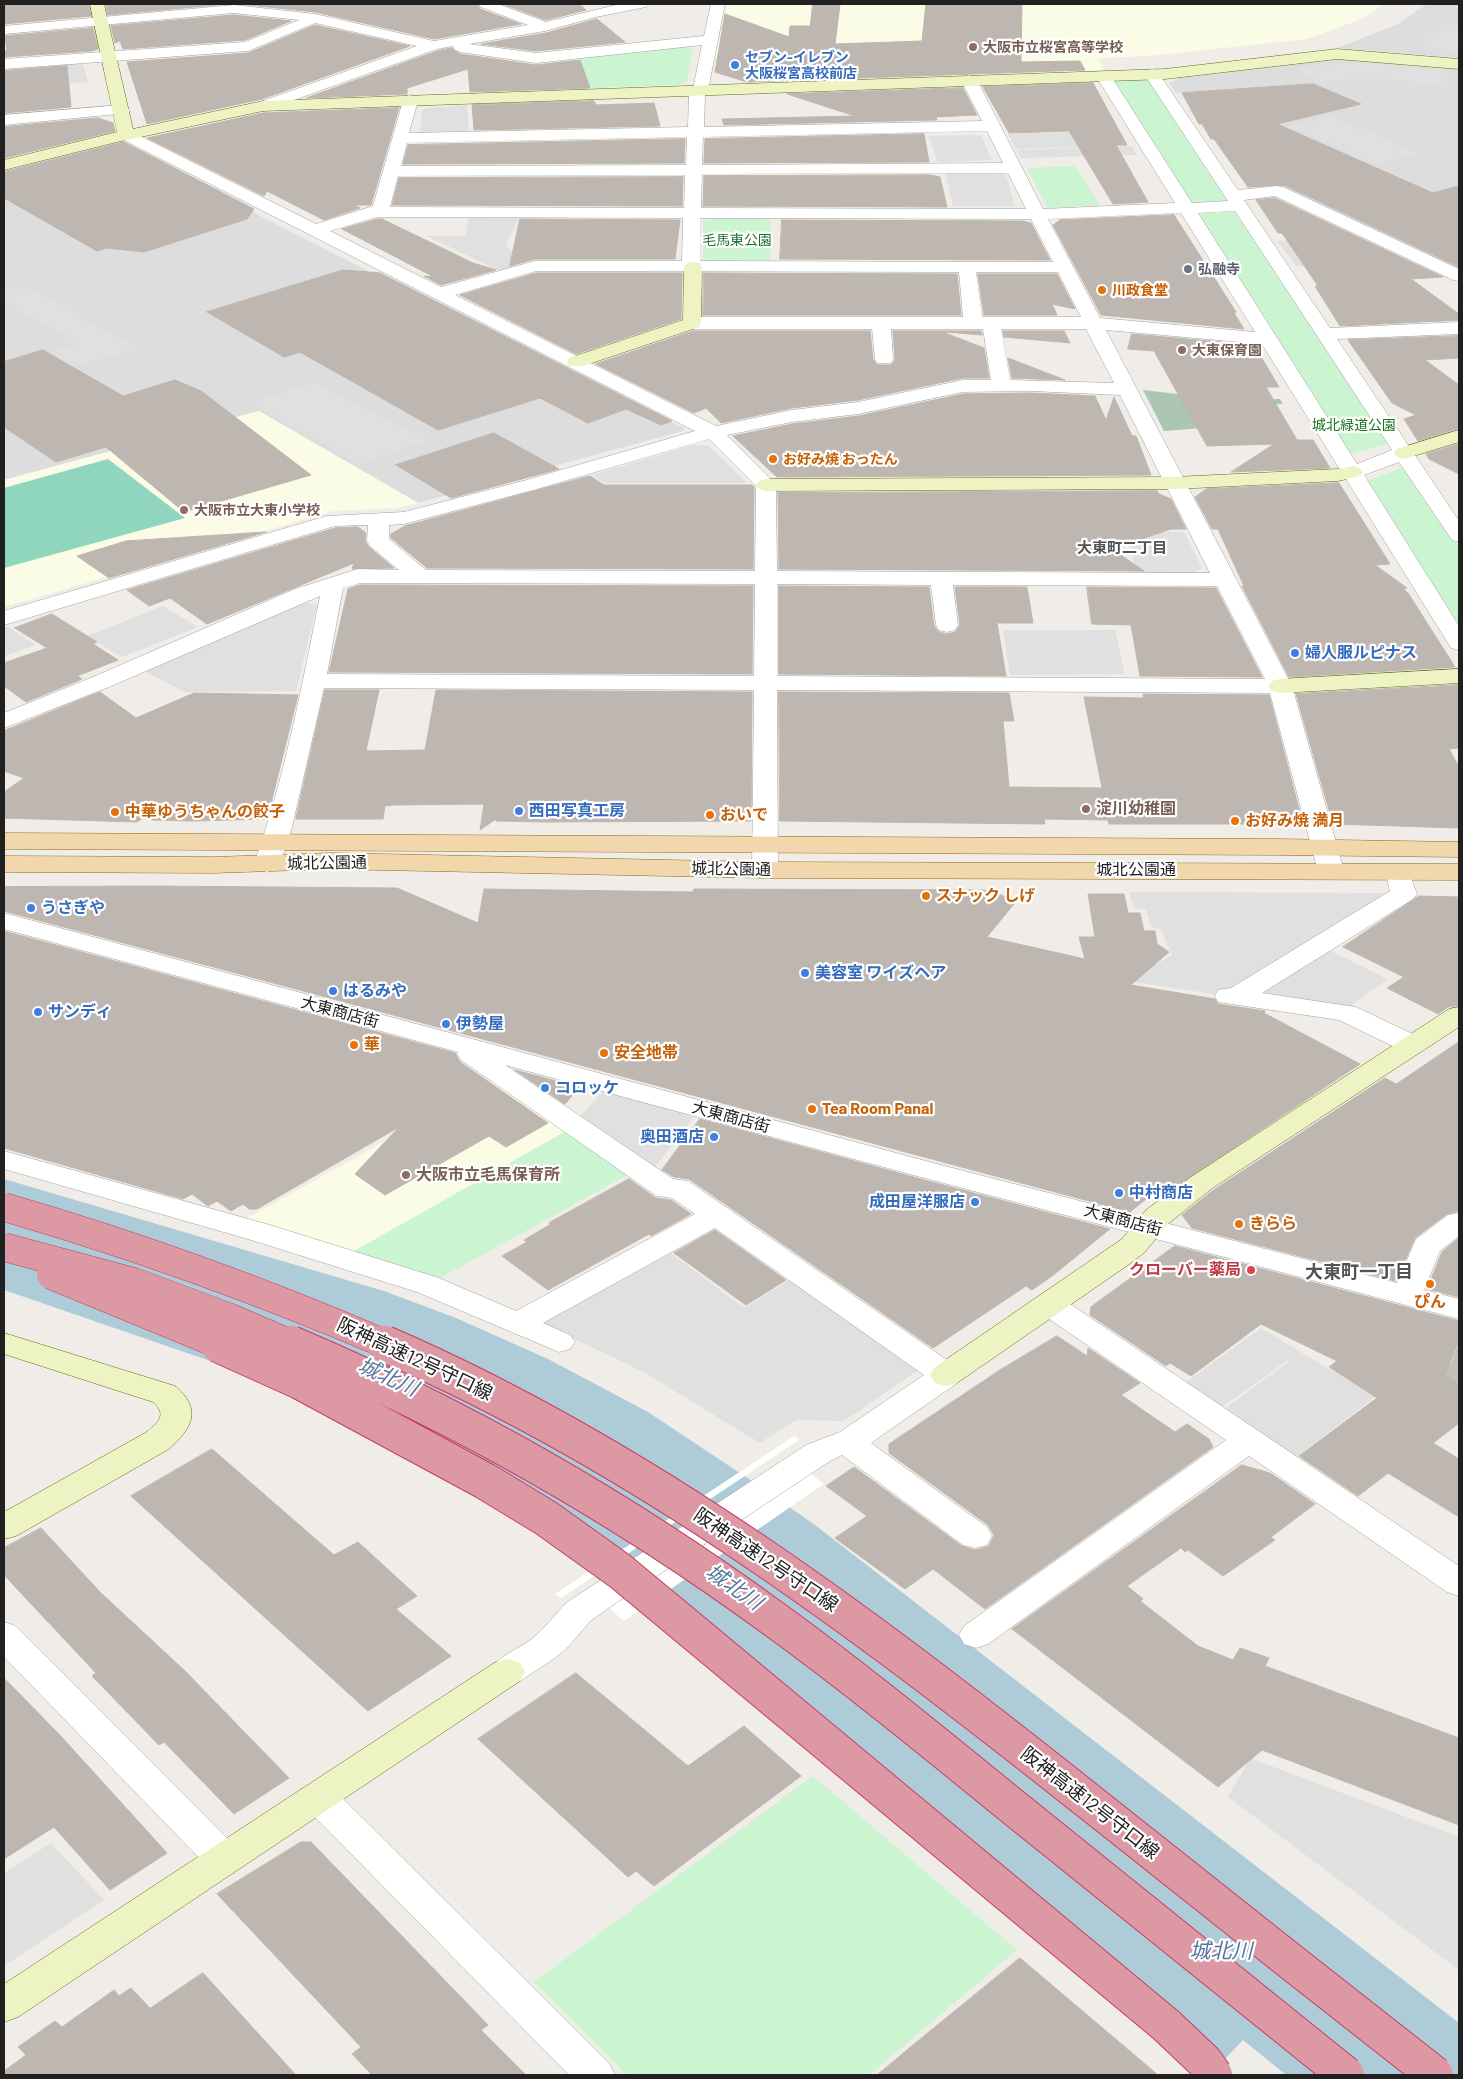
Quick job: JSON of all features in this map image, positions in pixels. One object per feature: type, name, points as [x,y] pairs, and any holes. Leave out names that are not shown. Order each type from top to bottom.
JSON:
[{"type":"highway","name":"阪神高速12号守口線","points":[[4,1207],[162,1254],[356,1330],[421,1359],[548,1424],[617,1462],[810,1588],[914,1664],[1434,2075]]},
{"type":"highway","points":[[4,1247],[134,1282],[240,1322],[325,1358],[453,1420],[582,1492],[678,1553],[765,1612],[864,1687],[1346,2075]]},
{"type":"highway","points":[[4,1256],[186,1329],[300,1381],[485,1481],[546,1518],[620,1571],[1166,2025],[1204,2061],[1214,2075]]},
{"type":"main road","name":"城北公園通","points":[[4,841],[272,853],[331,861],[765,870],[1328,860],[1459,850]]},
{"type":"main road","name":"城北公園通","points":[[4,864],[272,853],[765,844],[1328,860],[1398,872],[1459,872]]},
{"type":"street","points":[[97,4],[126,135]]},
{"type":"street","points":[[486,4],[545,27]]},
{"type":"street","points":[[4,166],[126,135],[263,106],[437,44],[545,27],[594,13],[641,4]]},
{"type":"street","points":[[692,323],[694,266],[690,259],[696,93],[700,90],[718,4]]},
{"type":"street","points":[[4,30],[101,23],[231,6],[315,18],[437,44],[536,58],[711,40]]},
{"type":"street","points":[[4,64],[248,46],[315,18]]},
{"type":"street","points":[[263,106],[1152,74],[1337,54],[1459,64]]},
{"type":"street","points":[[1152,74],[1459,536]]},
{"type":"street","points":[[1104,76],[1459,643]]},
{"type":"street","points":[[969,80],[1036,214],[1280,686],[1328,860]]},
{"type":"street","points":[[376,212],[381,208],[410,100]]},
{"type":"street","points":[[4,120],[122,110]]},
{"type":"street","points":[[401,138],[992,126]]},
{"type":"street","points":[[126,135],[713,432],[766,485],[765,870]]},
{"type":"street","points":[[392,171],[1013,168]]},
{"type":"street","points":[[316,230],[376,212],[1036,214],[1187,207],[1237,201],[1277,191],[1459,276]]},
{"type":"street","points":[[441,293],[530,267],[1064,267]]},
{"type":"street","points":[[967,268],[1001,385]]},
{"type":"street","points":[[576,362],[692,323],[1094,323],[1269,339]]},
{"type":"street","points":[[881,323],[884,359]]},
{"type":"street","points":[[1326,334],[1459,328]]},
{"type":"street","points":[[4,618],[334,520],[404,518],[530,485],[713,432],[792,416],[858,408],[963,386],[1001,385],[1126,389]]},
{"type":"street","points":[[766,485],[1175,483],[1338,475],[1353,472],[1404,453],[1459,436]]},
{"type":"street","points":[[379,518],[378,541],[421,577]]},
{"type":"street","points":[[9,712],[101,682],[294,597],[358,576],[1224,580]]},
{"type":"street","points":[[941,579],[947,624]]},
{"type":"street","points":[[272,853],[314,680],[333,584]]},
{"type":"street","points":[[314,680],[558,684],[766,682],[1280,686],[1459,676]]},
{"type":"street","points":[[1398,872],[1404,894],[1230,997],[1346,1014],[1412,1045]]},
{"type":"street","name":"大東商店街","points":[[4,921],[1459,1309]]},
{"type":"street","points":[[4,2005],[543,1649],[556,1638],[578,1612],[598,1598],[828,1447],[848,1443],[1050,1306],[1118,1258],[1151,1227],[1157,1217],[1201,1184],[1459,1015]]},
{"type":"street","points":[[456,1043],[667,1189],[678,1188],[946,1375]]},
{"type":"street","points":[[4,1160],[259,1232],[428,1285],[559,1342]]},
{"type":"street","points":[[518,1323],[715,1215]]},
{"type":"street","points":[[1407,1295],[1427,1246],[1459,1222]]},
{"type":"street","points":[[1050,1306],[1459,1583]]},
{"type":"street","points":[[4,1342],[164,1394],[173,1402],[177,1415],[173,1427],[157,1441],[4,1527]]},
{"type":"street","points":[[976,1635],[1249,1440]]},
{"type":"street","points":[[848,1443],[975,1536]]},
{"type":"street","points":[[4,1635],[224,1859]]},
{"type":"street","points":[[318,1797],[595,2075]]},
{"type":"shaded area","name":"大阪市立桜宮高等学校","points":[[727,4],[1385,4],[1359,20],[1307,39],[1150,56],[1098,58],[1104,70],[759,82],[750,56],[715,57]]},
{"type":"shaded area","points":[[1427,4],[1459,4],[1459,58],[1337,48],[1398,24]]},
{"type":"shaded area","points":[[1445,23],[1459,26],[1459,52],[1421,47],[1424,44],[1421,44]]},
{"type":"shaded area","points":[[1339,59],[1459,69],[1459,270],[1278,187],[1295,178],[1271,132],[1189,111],[1213,103],[1190,92],[1176,93],[1169,83],[1179,78]]},
{"type":"shaded area","points":[[1366,62],[1450,70],[1444,85],[1373,78],[1315,82],[1296,67]]},
{"type":"shaded area","points":[[83,63],[88,82],[4,88],[4,70]]},
{"type":"shaded area","points":[[467,105],[469,131],[420,132],[422,110]]},
{"type":"shaded area","points":[[1332,116],[1419,154],[1375,164],[1288,126]]},
{"type":"shaded area","points":[[1074,132],[1083,147],[1016,149],[1008,134]]},
{"type":"shaded area","points":[[981,135],[992,160],[938,162],[928,136]]},
{"type":"shaded area","points":[[1132,146],[1136,155],[1021,158],[1017,150]]},
{"type":"shaded area","points":[[113,147],[127,148],[474,325],[480,323],[684,428],[683,431],[418,503],[259,411],[4,480],[4,176]]},
{"type":"shaded area","points":[[1005,172],[1015,206],[953,206],[945,173]]},
{"type":"shaded area","points":[[469,218],[518,218],[506,246],[524,262],[499,271],[427,236],[465,236]]},
{"type":"shaded area","points":[[1321,239],[1351,263],[1296,266],[1277,241]]},
{"type":"shaded area","points":[[26,286],[136,348],[45,376],[22,362],[79,344],[4,301],[4,292]]},
{"type":"shaded area","points":[[316,382],[426,441],[359,464],[251,403]]},
{"type":"shaded area","points":[[1143,390],[1238,401],[1280,399],[1283,404],[1245,406],[1269,423],[1164,431]]},
{"type":"shaded area","name":"大阪市立大東小学校","points":[[259,411],[418,503],[397,508],[333,511],[4,607],[4,480]]},
{"type":"shaded area","points":[[693,445],[709,446],[747,483],[604,483],[592,475]]},
{"type":"shaded area","points":[[1127,532],[1184,532],[1202,568],[1191,574],[1136,574]]},
{"type":"shaded area","points":[[301,602],[317,605],[296,691],[185,692],[144,671]]},
{"type":"shaded area","points":[[163,606],[198,627],[122,657],[87,636]]},
{"type":"shaded area","points":[[5,625],[36,645],[4,656]]},
{"type":"shaded area","points":[[1003,630],[1115,630],[1125,674],[1010,675]]},
{"type":"shaded area","points":[[1129,892],[1389,893],[1219,995],[1127,981],[1172,955],[1161,929],[1152,928],[1146,910],[1134,908]]},
{"type":"shaded area","points":[[1329,950],[1388,979],[1345,1010],[1267,997],[1263,991]]},
{"type":"shaded area","name":"大阪市立毛馬保育所","points":[[493,1081],[566,1131],[351,1253],[244,1220]]},
{"type":"shaded area","points":[[603,1091],[695,1116],[653,1170],[579,1118]]},
{"type":"shaded area","points":[[671,1253],[744,1308],[794,1277],[920,1369],[844,1421],[796,1420],[760,1443],[645,1373],[542,1323]]},
{"type":"shaded area","points":[[1261,1328],[1332,1371],[1326,1376],[1333,1371],[1375,1397],[1296,1457],[1224,1409],[1290,1361],[1288,1360],[1222,1407],[1185,1383]]},
{"type":"shaded area","points":[[1459,1343],[1459,1381],[1456,1384],[1441,1375],[1451,1363]]},
{"type":"shaded area","points":[[1250,1758],[1459,1837],[1459,1970],[1228,1797]]},
{"type":"shaded area","points":[[51,1843],[104,1900],[4,1966],[4,1873]]},
{"type":"green space","points":[[685,46],[693,49],[687,82],[677,85],[587,88],[580,56]]},
{"type":"green space","points":[[1150,79],[1229,201],[1188,202],[1113,81]]},
{"type":"green space","points":[[1075,166],[1100,205],[1048,208],[1027,168]]},
{"type":"green space","name":"城北緑道公園","points":[[1238,211],[1390,443],[1349,455],[1195,212]]},
{"type":"green space","name":"毛馬東公園","points":[[714,218],[770,219],[770,260],[764,263],[714,263],[703,259],[703,221]]},
{"type":"green space","points":[[108,459],[185,518],[4,568],[4,488]]},
{"type":"green space","points":[[1407,466],[1459,545],[1459,629],[1366,481]]},
{"type":"green space","points":[[566,1131],[629,1174],[435,1281],[351,1253]]},
{"type":"green space","points":[[813,1776],[1017,1950],[869,2075],[627,2075],[534,1982]]},
{"type":"water","name":"城北川","points":[[4,1179],[384,1291],[456,1318],[548,1359],[648,1412],[815,1525],[1459,2023],[1459,2075],[1286,2075],[1243,2040],[1220,2064],[431,1437],[4,1290]]},
{"type":"pier","points":[[794,1436],[799,1440],[561,1598],[555,1594]]},
{"type":"pier","points":[[799,1465],[824,1484],[624,1621],[591,1592]]},
{"type":"building","points":[[4,4],[88,4],[91,16],[4,24]]},
{"type":"building","points":[[106,4],[227,4],[108,15]]},
{"type":"building","points":[[240,4],[477,4],[480,9],[521,24],[434,39],[315,12]]},
{"type":"building","points":[[503,4],[579,4],[586,10],[546,20]]},
{"type":"building","points":[[813,4],[840,4],[835,44],[922,41],[926,4],[1022,4],[1021,62],[1080,61],[1085,70],[747,82],[715,72],[725,14],[789,37],[790,26],[810,26]]},
{"type":"building","points":[[234,15],[291,21],[245,40],[123,49],[120,41],[115,43],[111,26]]},
{"type":"building","points":[[597,19],[625,42],[536,51],[481,44],[546,33]]},
{"type":"building","points":[[315,25],[410,46],[262,99],[147,124],[127,62],[248,53]]},
{"type":"building","points":[[93,28],[98,49],[92,51],[4,57],[4,51],[7,51],[5,36]]},
{"type":"building","points":[[452,48],[460,54],[536,65],[580,60],[590,88],[470,92],[468,69],[407,88],[407,94],[306,98],[437,51]]},
{"type":"building","points":[[67,66],[71,107],[4,113],[4,71]]},
{"type":"building","points":[[1093,83],[1127,145],[1116,145],[1148,202],[1113,204],[1069,131],[1009,133],[983,87]]},
{"type":"building","points":[[1313,84],[1361,104],[1277,124],[1433,193],[1459,186],[1459,267],[1284,185],[1248,187],[1214,139],[1211,139],[1202,124],[1199,124],[1182,93]]},
{"type":"building","points":[[963,88],[977,115],[936,117],[937,120],[724,125],[722,119],[855,116],[787,94]]},
{"type":"building","points":[[594,101],[596,105],[654,103],[660,126],[474,130],[472,105]]},
{"type":"building","points":[[399,108],[371,205],[353,205],[360,208],[324,220],[267,191],[264,196],[147,138],[263,113]]},
{"type":"building","points":[[98,118],[113,123],[115,131],[4,158],[4,127]]},
{"type":"building","points":[[924,134],[929,162],[704,163],[705,139]]},
{"type":"building","points":[[685,139],[684,163],[403,164],[408,145]]},
{"type":"building","points":[[124,142],[254,209],[247,219],[144,252],[106,248],[97,251],[4,198],[4,172]]},
{"type":"building","points":[[931,175],[940,177],[947,207],[703,206],[704,176]]},
{"type":"building","points":[[683,177],[682,206],[392,205],[399,178]]},
{"type":"building","points":[[1275,198],[1443,277],[1411,279],[1459,314],[1459,320],[1340,326],[1315,286],[1318,286],[1282,233],[1278,233],[1256,200]]},
{"type":"building","points":[[1174,215],[1236,312],[1234,313],[1244,329],[1101,315],[1053,225],[1060,220]]},
{"type":"building","points":[[382,219],[473,263],[496,270],[441,285],[424,276],[434,277],[342,229]]},
{"type":"building","points":[[520,219],[680,220],[675,259],[535,259],[510,266]]},
{"type":"building","points":[[782,220],[1022,221],[1031,223],[1050,260],[780,259]]},
{"type":"building","points":[[343,270],[380,273],[672,421],[661,425],[626,409],[588,423],[540,398],[438,430],[300,352],[284,357],[207,312]]},
{"type":"building","points":[[536,273],[682,273],[681,319],[576,354],[460,295]]},
{"type":"building","points":[[704,273],[957,274],[961,315],[703,315]]},
{"type":"building","points":[[978,274],[1057,274],[1075,309],[1052,304],[1057,315],[984,315]]},
{"type":"building","points":[[693,331],[870,331],[873,359],[877,365],[891,365],[895,360],[893,331],[981,331],[982,335],[945,333],[984,348],[989,378],[963,378],[858,400],[792,408],[721,423],[706,408],[694,413],[596,364]]},
{"type":"building","points":[[1003,331],[1064,331],[1070,343],[1004,337]]},
{"type":"building","points":[[1132,334],[1254,345],[1279,387],[1266,387],[1297,440],[1313,440],[1330,468],[1231,472],[1274,444],[1207,446],[1154,351],[1128,349]]},
{"type":"building","points":[[1459,336],[1459,358],[1425,360],[1459,385],[1459,428],[1418,441],[1404,419],[1416,415],[1392,403],[1348,340]]},
{"type":"building","points":[[43,350],[123,396],[175,380],[201,391],[311,475],[184,512],[106,447],[56,462],[4,427],[4,362]]},
{"type":"building","points":[[1008,358],[1065,380],[1012,378]]},
{"type":"building","points":[[1031,393],[1095,396],[1106,420],[1114,397],[1132,436],[1136,436],[1151,475],[777,477],[733,436],[792,424],[858,416],[963,394]]},
{"type":"building","points":[[494,433],[559,469],[451,498],[396,465]]},
{"type":"building","points":[[1459,444],[1459,474],[1429,459],[1426,454]]},
{"type":"building","points":[[590,476],[604,485],[752,485],[754,487],[753,569],[427,568],[391,538],[391,534],[405,526]]},
{"type":"building","points":[[1339,483],[1390,564],[1375,565],[1407,588],[1403,589],[1408,593],[1455,667],[1289,677],[1242,586],[1244,586],[1218,529],[1212,529],[1195,497],[1206,489]]},
{"type":"building","points":[[1157,491],[1159,494],[1171,499],[1186,529],[1171,529],[1112,549],[1144,571],[779,569],[778,493]]},
{"type":"building","points":[[358,527],[366,533],[365,541],[369,547],[394,568],[352,569],[354,563],[207,624],[170,598],[149,606],[127,590],[335,528]]},
{"type":"building","points":[[266,532],[109,578],[77,556],[126,541]]},
{"type":"building","points":[[360,585],[753,586],[752,674],[329,672],[348,589]]},
{"type":"building","points":[[779,586],[929,587],[934,626],[939,632],[947,634],[955,632],[960,625],[955,587],[1027,587],[1033,623],[997,623],[1006,676],[779,674]]},
{"type":"building","points":[[1087,587],[1216,588],[1262,677],[1140,676],[1131,625],[1092,624]]},
{"type":"building","points":[[52,614],[97,642],[93,644],[118,660],[77,676],[82,679],[26,702],[4,686],[4,663],[47,648],[15,628]]},
{"type":"building","points":[[1459,685],[1459,748],[1449,749],[1459,767],[1459,828],[1333,824],[1296,694]]},
{"type":"building","points":[[325,690],[379,690],[366,751],[425,750],[436,690],[752,692],[751,821],[544,822],[496,821],[496,819],[480,830],[484,804],[385,806],[383,819],[296,819]]},
{"type":"building","points":[[100,692],[136,718],[194,693],[298,695],[267,819],[194,821],[143,818],[137,822],[4,818],[4,792],[24,778],[4,771],[4,731]]},
{"type":"building","points":[[779,692],[1009,693],[1014,721],[1003,721],[1009,787],[1102,788],[1084,697],[1144,698],[1143,694],[1269,695],[1303,824],[1109,824],[1108,820],[1044,819],[1045,824],[780,821]]},
{"type":"building","points":[[4,887],[397,888],[478,923],[484,889],[693,892],[694,889],[984,890],[1017,900],[987,937],[1085,959],[1079,937],[1095,937],[1088,894],[1124,894],[1128,913],[1140,913],[1144,931],[1155,931],[1157,944],[1169,952],[1131,985],[1215,999],[1218,1004],[1265,1011],[1264,1013],[1360,1064],[1166,1193],[1162,1186],[1130,1212],[4,911]]},
{"type":"building","points":[[1419,896],[1459,897],[1459,1005],[1448,1007],[1438,1014],[1387,988],[1404,977],[1343,947]]},
{"type":"building","points":[[4,931],[455,1053],[460,1062],[548,1123],[506,1147],[489,1136],[385,1195],[355,1174],[399,1127],[257,1209],[249,1209],[243,1204],[231,1211],[217,1201],[208,1206],[192,1194],[183,1199],[4,1148]]},
{"type":"building","points":[[1459,1042],[1459,1211],[1447,1214],[1415,1238],[1396,1281],[1192,1228],[1182,1215],[1212,1191],[1385,1078],[1396,1084]]},
{"type":"building","points":[[515,1070],[579,1087],[565,1104]]},
{"type":"building","points":[[700,1119],[1110,1229],[1032,1290],[1026,1286],[933,1348],[689,1179],[674,1177],[662,1170]]},
{"type":"building","points":[[629,1179],[656,1198],[671,1200],[691,1214],[651,1236],[649,1234],[548,1290],[502,1256],[527,1242],[524,1240],[551,1224],[549,1223]]},
{"type":"building","points":[[715,1230],[786,1280],[746,1305],[674,1253]]},
{"type":"building","points":[[1459,1238],[1459,1297],[1427,1289],[1442,1252]]},
{"type":"building","points":[[1175,1246],[1459,1321],[1459,1341],[1445,1375],[1459,1384],[1459,1423],[1433,1443],[1459,1459],[1459,1517],[1388,1473],[1358,1496],[1299,1456],[1377,1398],[1329,1367],[1337,1361],[1261,1324],[1191,1376],[1170,1363],[1166,1366],[1090,1315],[1091,1307]]},
{"type":"building","points":[[1057,1336],[1087,1356],[1088,1348],[1140,1383],[1121,1395],[1175,1432],[1187,1424],[1209,1439],[1213,1447],[985,1609],[933,1569],[905,1589],[835,1538],[867,1516],[826,1486],[854,1467],[962,1546],[975,1550],[989,1546],[994,1535],[988,1525],[889,1453],[889,1444],[1000,1370]]},
{"type":"building","points":[[212,1449],[334,1555],[358,1542],[417,1596],[396,1609],[451,1656],[368,1711],[131,1496]]},
{"type":"building","points":[[1242,1465],[1270,1473],[1315,1504],[1271,1537],[1275,1540],[1223,1576],[1188,1550],[1185,1552],[1181,1548],[1127,1586],[1143,1599],[1140,1601],[1198,1646],[1233,1660],[1240,1648],[1269,1658],[1265,1666],[1459,1738],[1459,1825],[1262,1750],[1218,1787],[1012,1629]]},
{"type":"building","points":[[41,1528],[100,1592],[185,1671],[289,1778],[234,1814],[164,1742],[159,1745],[92,1676],[96,1673],[4,1575],[4,1548]]},
{"type":"building","points":[[576,1673],[688,1766],[744,1726],[801,1776],[654,1886],[636,1871],[628,1877],[478,1739]]},
{"type":"building","points":[[4,1678],[58,1733],[167,1853],[110,1890],[54,1827],[4,1859]]},
{"type":"building","points":[[301,1842],[311,1842],[488,2025],[481,2030],[526,2075],[372,2075],[352,2054],[361,2047],[217,1894]]},
{"type":"building","points":[[1020,1958],[1158,2075],[877,2075],[913,2045]]},
{"type":"building","points":[[203,1973],[296,2075],[4,2075],[4,2071],[26,2055],[18,2047],[55,2021],[62,2027],[114,1990],[119,1996],[131,1988],[150,2008]]},
{"type":"place","name":"大阪市立桜宮高等学校","points":[[973,47]]},
{"type":"place","name":"セブン-イレブン 大阪桜宮高校前店","points":[[735,65]]},
{"type":"place","name":"弘融寺","points":[[1188,269]]},
{"type":"place","name":"川政食堂","points":[[1102,290]]},
{"type":"place","name":"大東保育園","points":[[1182,350]]},
{"type":"place","name":"お好み焼 おったん","points":[[773,459]]},
{"type":"place","name":"大阪市立大東小学校","points":[[184,510]]},
{"type":"place","name":"婦人服ルピナス","points":[[1295,653]]},
{"type":"place","name":"淀川幼稚園","points":[[1086,809]]},
{"type":"place","name":"西田写真工房","points":[[519,811]]},
{"type":"place","name":"中華ゆうちゃんの餃子","points":[[115,812]]},
{"type":"place","name":"おいで","points":[[710,815]]},
{"type":"place","name":"お好み焼 満月","points":[[1235,821]]},
{"type":"place","name":"スナック しげ","points":[[926,896]]},
{"type":"place","name":"うさぎや","points":[[31,908]]},
{"type":"place","name":"美容室 ワイズヘア","points":[[805,973]]},
{"type":"place","name":"はるみや","points":[[333,991]]},
{"type":"place","name":"サンディ","points":[[38,1012]]},
{"type":"place","name":"伊勢屋","points":[[446,1024]]},
{"type":"place","name":"華","points":[[354,1045]]},
{"type":"place","name":"安全地帯","points":[[604,1053]]},
{"type":"place","name":"コロッケ","points":[[545,1088]]},
{"type":"place","name":"Tea Room Panal","points":[[812,1109]]},
{"type":"place","name":"奥田酒店","points":[[714,1137]]},
{"type":"place","name":"大阪市立毛馬保育所","points":[[406,1175]]},
{"type":"place","name":"中村商店","points":[[1119,1193]]},
{"type":"place","name":"成田屋洋服店","points":[[975,1202]]},
{"type":"place","name":"きらら","points":[[1239,1224]]},
{"type":"place","name":"クローバー薬局","points":[[1251,1270]]},
{"type":"place","name":"ぴん","points":[[1430,1284]]},
{"type":"district","name":"大東町二丁目","points":[[1122,548]]},
{"type":"district","name":"大東町一丁目","points":[[1359,1272]]}]
